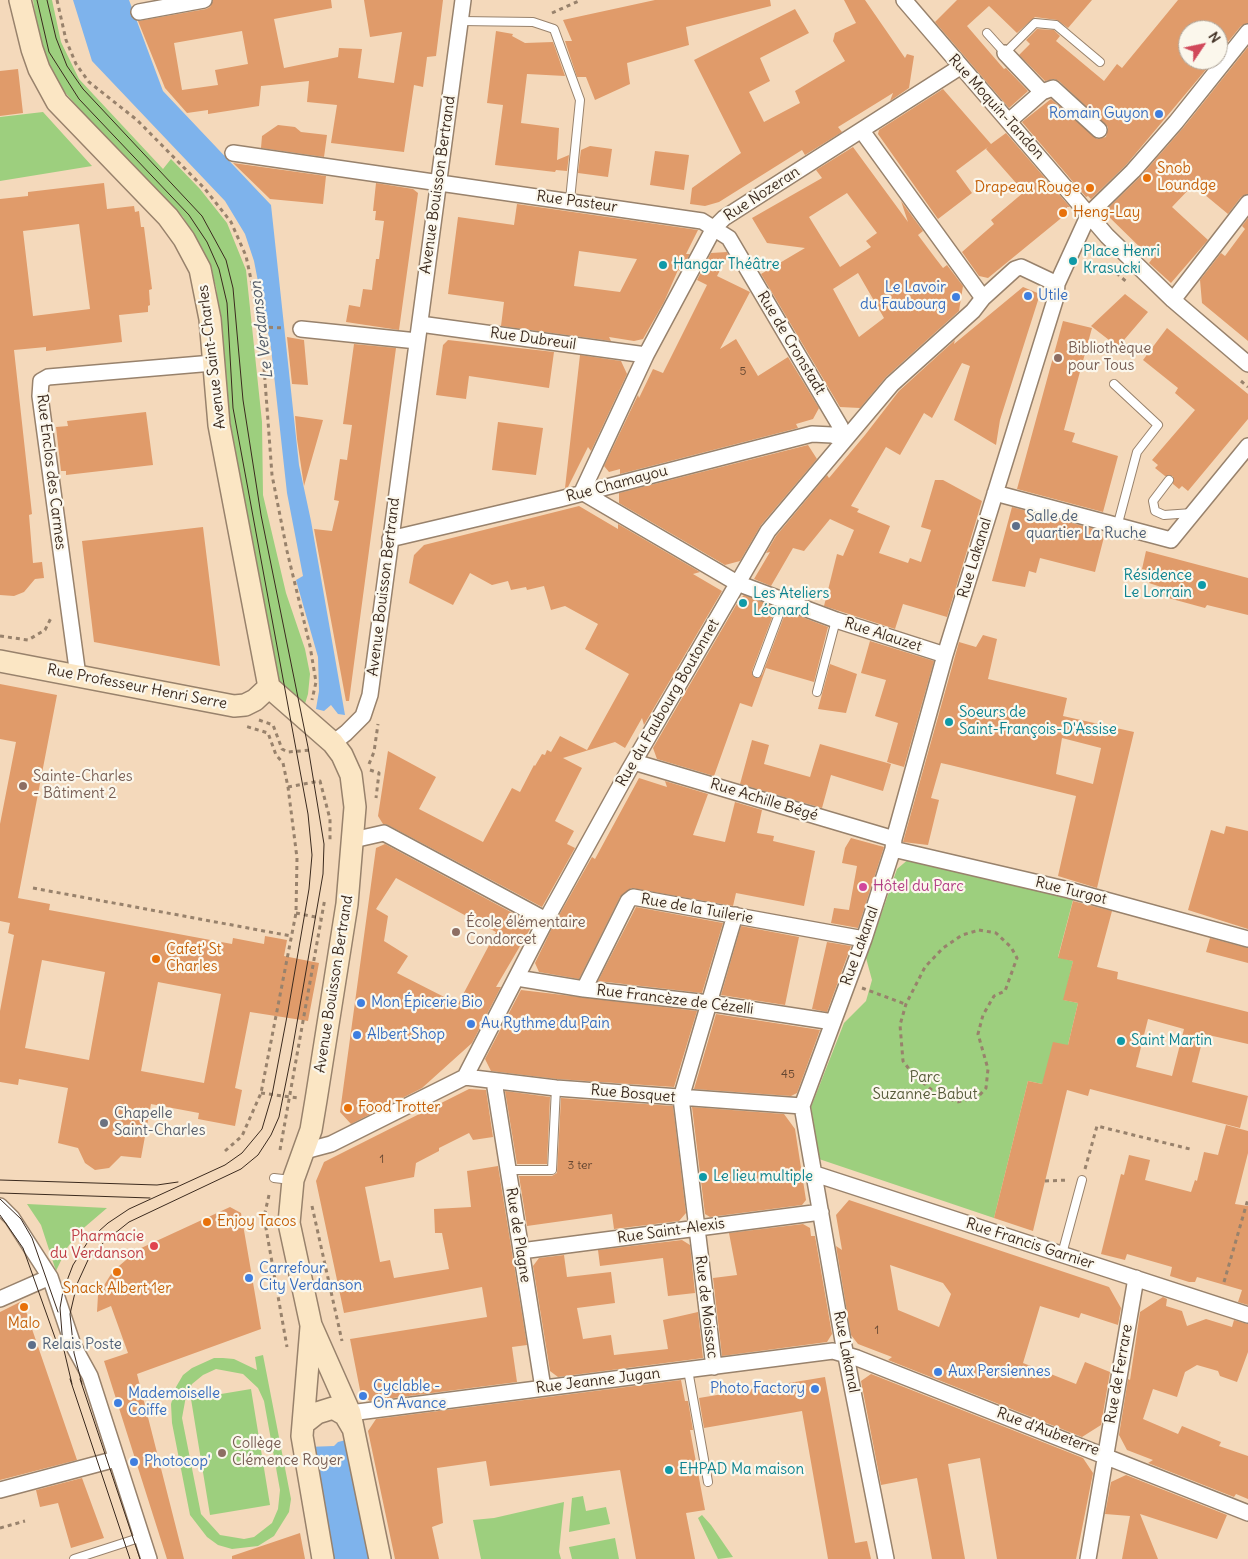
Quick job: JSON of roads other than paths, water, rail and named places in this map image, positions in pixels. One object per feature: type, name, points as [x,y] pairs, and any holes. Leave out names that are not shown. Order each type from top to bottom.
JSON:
[{"type":"main road","name":"Avenue Saint-Charles","points":[[20,0],[34,56],[57,102],[168,217],[195,258],[204,284],[210,320],[219,425],[269,687]]},
{"type":"main road","name":"Rue Professeur Henri Serre","points":[[0,661],[234,706],[245,705],[255,700],[269,687]]},
{"type":"main road","points":[[269,687],[326,746]]},
{"type":"main road","name":"Avenue Bouisson Bertrand","points":[[311,1325],[289,1223],[283,1179],[301,1152],[311,1130],[347,904],[353,840],[354,790],[349,768],[326,746]]},
{"type":"main road","points":[[311,1325],[352,1422],[380,1559]]},
{"type":"main road","points":[[311,1325],[303,1424],[303,1448],[323,1559]]},
{"type":"main road","points":[[303,1424],[317,1413],[333,1408],[352,1422]]},
{"type":"street","points":[[139,12],[204,0]]},
{"type":"street","name":"Avenue Bouisson Bertrand","points":[[326,746],[346,733],[363,716],[370,696],[464,0]]},
{"type":"street","name":"Rue Moquin-Tandon","points":[[904,0],[960,67],[1010,121],[1089,214],[1142,272],[1248,364]]},
{"type":"street","points":[[1057,284],[1089,214],[1133,171],[1176,122],[1248,32]]},
{"type":"street","points":[[1005,53],[1042,92]]},
{"type":"street","name":"Rue Nozeran","points":[[582,492],[646,355],[714,228],[724,218],[960,67]]},
{"type":"street","points":[[1010,121],[1042,92],[1053,88],[1100,130]]},
{"type":"street","points":[[862,130],[983,298]]},
{"type":"street","name":"Rue Pasteur","points":[[233,152],[570,200],[702,221],[714,228]]},
{"type":"street","points":[[1173,300],[1248,203]]},
{"type":"street","name":"Rue de Cronstadt","points":[[714,228],[729,238],[840,426],[844,439]]},
{"type":"street","name":"Rue du Faubourg Boutonnet","points":[[465,1076],[546,920],[634,762],[768,531],[892,384],[973,311],[983,298],[1015,269],[1021,267],[1057,284]]},
{"type":"street","name":"Rue Lakanal","points":[[886,1559],[812,1173],[802,1106],[864,939],[894,844],[946,655],[1056,298],[1057,284]]},
{"type":"street","name":"Rue Dubreuil","points":[[420,324],[646,355]]},
{"type":"street","points":[[301,329],[417,341]]},
{"type":"street","name":"Rue Enclos des Carmes","points":[[78,676],[40,396],[42,381],[48,377],[213,363]]},
{"type":"street","name":"Rue Chamayou","points":[[390,539],[812,434],[832,435],[844,439]]},
{"type":"street","points":[[995,493],[1116,527],[1171,540],[1248,446]]},
{"type":"street","name":"Rue Alauzet","points":[[582,492],[738,583],[836,620],[946,655]]},
{"type":"street","name":"Rue Achille Bégé","points":[[634,762],[894,844]]},
{"type":"street","points":[[353,840],[384,833],[546,920]]},
{"type":"street","name":"Rue Turgot","points":[[894,844],[1248,939]]},
{"type":"street","name":"Rue de la Tuilerie","points":[[584,989],[628,901],[633,897],[864,939]]},
{"type":"street","points":[[681,1098],[734,915]]},
{"type":"street","name":"Rue Francèze de Cézelli","points":[[517,978],[584,989],[709,1003],[833,1022]]},
{"type":"street","points":[[301,1152],[332,1144],[465,1076]]},
{"type":"street","name":"Rue Bosquet","points":[[465,1076],[556,1088],[802,1106]]},
{"type":"street","name":"Rue de Plagne","points":[[494,1081],[543,1388]]},
{"type":"street","name":"Rue de Moissac","points":[[681,1098],[714,1367]]},
{"type":"street","name":"Rue Francis Garnier","points":[[812,1173],[1248,1315]]},
{"type":"street","points":[[0,1206],[12,1218],[50,1277],[73,1345],[90,1376],[149,1559]]},
{"type":"street","name":"Rue Saint-Alexis","points":[[521,1251],[821,1212]]},
{"type":"street","points":[[0,1299],[50,1277]]},
{"type":"street","name":"Rue de Ferrare","points":[[1088,1559],[1136,1278]]},
{"type":"street","name":"Rue Jeanne Jugan","points":[[352,1422],[543,1388],[833,1351],[846,1355]]},
{"type":"street","name":"Rue d'Aubeterre","points":[[846,1355],[1106,1455],[1248,1513]]},
{"type":"street","points":[[0,1490],[116,1459]]},
{"type":"lane","points":[[461,21],[533,22],[554,29],[580,100],[570,200]]},
{"type":"lane","points":[[987,33],[1005,53],[1035,23],[1056,24],[1100,62]]},
{"type":"lane","points":[[1114,384],[1158,425],[1137,452],[1116,527]]},
{"type":"lane","points":[[1169,480],[1153,501],[1155,511],[1164,515],[1193,513]]},
{"type":"lane","points":[[757,673],[784,601]]},
{"type":"lane","points":[[816,692],[836,620]]},
{"type":"lane","points":[[508,1170],[552,1170],[556,1088]]},
{"type":"lane","points":[[1062,1254],[1082,1180]]},
{"type":"lane","points":[[688,1370],[708,1482]]},
{"type":"lane","points":[[74,1559],[142,1537]]},
{"type":"water","points":[[73,0],[129,0],[163,91],[271,205],[299,465],[311,521],[345,715],[338,714],[331,705],[324,711],[316,709],[319,691],[318,657],[296,580],[303,576],[287,493],[271,348],[254,261],[245,234],[225,201],[92,61]]},
{"type":"water","points":[[346,1440],[371,1559],[329,1559],[307,1447],[334,1446],[338,1442]]},
{"type":"tram line","points":[[37,0],[49,52],[79,99],[189,215],[207,242],[219,269],[227,303],[233,408],[308,814],[312,855],[309,889],[288,1011],[272,1095],[262,1129],[242,1153],[225,1165],[129,1209],[108,1223],[89,1240],[73,1265],[63,1291],[60,1308],[63,1346],[72,1384]]},
{"type":"tram line","points":[[47,0],[56,38],[67,66],[83,89],[202,216],[226,260],[233,288],[243,400],[261,515],[308,747],[324,844],[323,874],[291,1057],[279,1117],[271,1135],[258,1155],[241,1169],[129,1222],[104,1242],[88,1260],[77,1284],[70,1314],[74,1353],[82,1384]]},
{"type":"tram line","points":[[0,1180],[157,1185],[178,1182]]},
{"type":"tram line","points":[[0,1193],[150,1198]]},
{"type":"tram line","points":[[0,1199],[21,1219],[32,1238],[58,1312]]},
{"type":"tram line","points":[[0,1215],[23,1248],[58,1346]]},
{"type":"tram line","points":[[70,1379],[130,1559]]},
{"type":"tram line","points":[[80,1379],[140,1559]]},
{"type":"place","name":"Romain Guyon","points":[[1159,114]]},
{"type":"place","name":"Snob Loundge","points":[[1147,178]]},
{"type":"place","name":"Drapeau Rouge","points":[[1090,188]]},
{"type":"place","name":"Heng-Lay","points":[[1063,213]]},
{"type":"place","name":"Place Henri Krasucki","points":[[1073,261]]},
{"type":"place","name":"Hangar Théâtre","points":[[663,265]]},
{"type":"place","name":"Utile","points":[[1028,296]]},
{"type":"place","name":"Le Lavoir du Faubourg","points":[[956,297]]},
{"type":"place","name":"Bibliothèque pour Tous","points":[[1058,358]]},
{"type":"place","name":"Salle de quartier La Ruche","points":[[1016,526]]},
{"type":"place","name":"Résidence Le Lorrain","points":[[1202,585]]},
{"type":"place","name":"Les Ateliers Léonard","points":[[743,603]]},
{"type":"place","name":"Soeurs de Saint-François-D'Assise","points":[[949,722]]},
{"type":"place","name":"Sainte-Charles - Bâtiment 2","points":[[23,786]]},
{"type":"place","name":"Hôtel du Parc","points":[[863,887]]},
{"type":"place","name":"École élémentaire Condorcet","points":[[456,932]]},
{"type":"place","name":"Cafet' St Charles","points":[[156,959]]},
{"type":"place","name":"Mon Épicerie Bio","points":[[361,1003]]},
{"type":"place","name":"Au Rythme du Pain","points":[[471,1024]]},
{"type":"place","name":"Albert Shop","points":[[357,1035]]},
{"type":"place","name":"Saint Martin","points":[[1121,1041]]},
{"type":"place","name":"Food Trotter","points":[[348,1108]]},
{"type":"place","name":"Chapelle Saint-Charles","points":[[104,1123]]},
{"type":"place","name":"Le lieu multiple","points":[[703,1177]]},
{"type":"place","name":"Enjoy Tacos","points":[[207,1222]]},
{"type":"place","name":"Pharmacie du Verdanson","points":[[154,1246]]},
{"type":"place","name":"Snack Albert 1er","points":[[117,1272]]},
{"type":"place","name":"Carrefour City Verdanson","points":[[249,1278]]},
{"type":"place","name":"Malo","points":[[24,1307]]},
{"type":"place","name":"Relais Poste","points":[[32,1345]]},
{"type":"place","name":"Aux Persiennes","points":[[938,1372]]},
{"type":"place","name":"Photo Factory","points":[[815,1389]]},
{"type":"place","name":"Cyclable - On Avance","points":[[363,1396]]},
{"type":"place","name":"Mademoiselle Coiffe","points":[[118,1403]]},
{"type":"place","name":"Collège Clémence Royer","points":[[222,1453]]},
{"type":"place","name":"Photocop'","points":[[134,1462]]},
{"type":"place","name":"EHPAD Ma maison","points":[[669,1470]]},
{"type":"water label","name":"Le Verdanson","points":[[262,330]]},
{"type":"park label","name":"Parc Suzanne-Babut","points":[[925,1086]]}]
